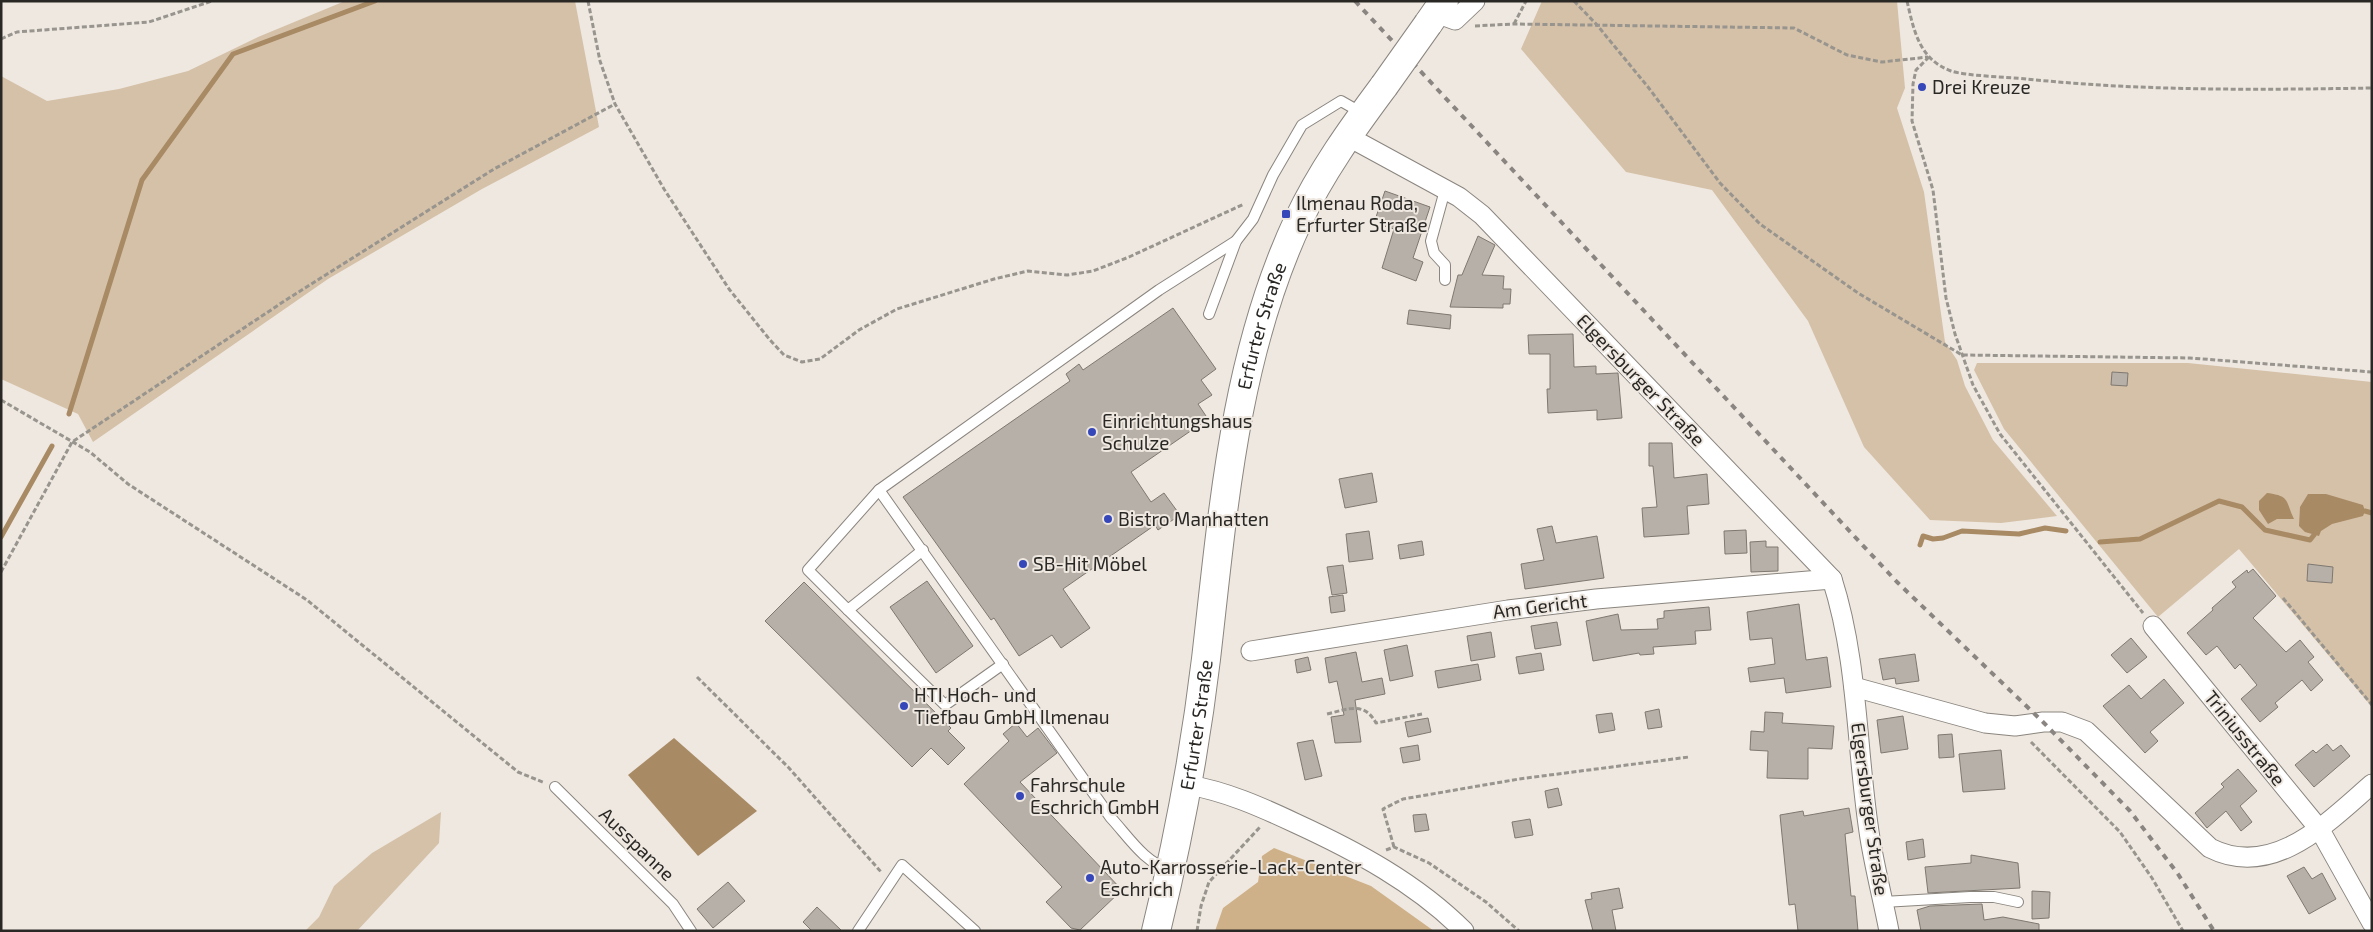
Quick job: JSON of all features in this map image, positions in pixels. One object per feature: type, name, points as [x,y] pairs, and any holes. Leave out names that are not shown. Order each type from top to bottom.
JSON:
[{"type":"main road","name":"Erfurter Straße","points":[[1156,931],[1188,785],[1231,452],[1252,353],[1267,303],[1298,222],[1347,136],[1436,13]]},
{"type":"street","points":[[1436,13],[1455,20],[1474,1]]},
{"type":"street","name":"Elgersburger Straße","points":[[1347,136],[1445,190],[1482,214],[1832,579],[1842,610],[1854,687],[1870,837],[1889,931]]},
{"type":"street","name":"Am Gericht","points":[[1251,651],[1518,608],[1596,599],[1832,579]]},
{"type":"street","name":"Triniusstraße","points":[[2153,626],[2320,830],[2372,922]]},
{"type":"street","points":[[1854,687],[1985,723],[2015,726],[2043,722],[2062,722],[2086,731],[2210,848],[2221,854],[2252,857],[2280,852],[2320,830],[2372,784]]},
{"type":"street","points":[[1188,785],[1218,792],[1270,811],[1367,858],[1407,884],[1464,931]]},
{"type":"lane","points":[[1209,314],[1236,241],[1253,219],[1262,196],[1302,125],[1341,101],[1364,114]]},
{"type":"lane","points":[[1445,190],[1431,241],[1434,253],[1445,265],[1445,280]]},
{"type":"lane","points":[[1003,664],[945,705],[808,570],[879,490],[1159,290],[1236,241]]},
{"type":"lane","points":[[879,490],[1111,818],[1144,854],[1160,868],[1171,869]]},
{"type":"lane","points":[[848,610],[923,550]]},
{"type":"lane","name":"Ausspanne","points":[[555,787],[673,904],[691,931]]},
{"type":"lane","points":[[858,931],[902,865],[975,931]]},
{"type":"lane","points":[[1883,902],[1978,897],[2018,902]]},
{"type":"path","points":[[1,39],[17,32],[149,22],[212,1]]},
{"type":"path","points":[[588,1],[600,61],[615,104],[664,189],[729,290],[784,355],[802,362],[820,359],[859,330],[897,309],[994,278],[1028,271],[1067,275],[1093,271],[1129,257],[1262,196]]},
{"type":"path","points":[[1526,1],[1514,24],[1794,28],[1847,54],[1882,62],[1929,57]]},
{"type":"path","points":[[1574,1],[1597,25],[1648,87],[1720,183],[1760,224],[1858,293],[1962,355],[2190,358],[2372,372]]},
{"type":"path","points":[[1907,1],[1915,37],[1929,57],[1952,71],[2072,84],[2246,90],[2372,88]]},
{"type":"path","points":[[1929,57],[1916,70],[1913,84],[1912,121],[1933,190],[1946,298],[1962,355],[1973,384],[2000,434],[2153,626]]},
{"type":"path","points":[[1,572],[72,442],[289,298],[486,174],[615,104]]},
{"type":"path","points":[[1,400],[90,452],[128,484],[307,600],[518,772],[555,787]]},
{"type":"path","points":[[2283,598],[2372,705]]},
{"type":"path","points":[[697,677],[788,768],[890,883]]},
{"type":"path","points":[[1327,714],[1360,708],[1370,712],[1376,722],[1422,714]]},
{"type":"path","points":[[2015,726],[2120,832],[2152,878],[2183,931]]},
{"type":"path","points":[[1394,847],[1383,809],[1403,798],[1519,779],[1689,757]]},
{"type":"path","points":[[1196,931],[1201,906],[1209,882],[1258,831],[1270,811]]},
{"type":"path","points":[[1367,858],[1394,847],[1429,862],[1486,902],[1519,931]]},
{"type":"shaded area","points":[[345,1],[575,1],[599,127],[482,189],[328,279],[93,442],[78,414],[1,379],[1,76],[47,101],[119,89],[188,71],[258,37]]},
{"type":"shaded area","points":[[1542,1],[1897,1],[1905,88],[1897,108],[1924,192],[1945,342],[1957,360],[1965,386],[1993,440],[2057,516],[2001,523],[1930,520],[1864,447],[1808,321],[1712,190],[1626,172],[1521,49]]},
{"type":"shaded area","points":[[1977,363],[2188,363],[2372,382],[2372,707],[2239,549],[2158,617],[2004,429],[1974,370]]},
{"type":"shaded area","points":[[2267,493],[2284,498],[2294,519],[2277,519],[2268,524],[2259,510],[2259,501]]},
{"type":"shaded area","points":[[2308,494],[2326,494],[2363,505],[2365,511],[2363,516],[2332,524],[2321,531],[2319,536],[2305,532],[2299,526],[2300,507]]},
{"type":"shaded area","points":[[674,738],[757,811],[698,856],[628,775]]},
{"type":"shaded area","points":[[441,812],[439,843],[357,931],[305,931],[319,917],[334,886],[372,853]]},
{"type":"shaded area","points":[[1274,848],[1371,886],[1434,931],[1215,931],[1223,908],[1258,882],[1262,856]]},
{"type":"building","points":[[1385,191],[1430,207],[1413,258],[1423,262],[1416,281],[1382,268],[1394,229],[1381,225],[1383,220],[1376,217]]},
{"type":"building","points":[[1478,236],[1495,245],[1482,275],[1504,276],[1503,289],[1511,289],[1510,304],[1503,304],[1503,308],[1450,307],[1458,275],[1462,275]]},
{"type":"building","name":"Einrichtungshaus Schulze","points":[[1173,308],[1216,369],[1201,380],[1212,395],[1198,404],[1208,419],[1131,472],[1151,502],[1164,493],[1180,515],[1158,530],[1155,525],[1063,589],[1090,628],[1061,648],[1052,635],[1019,656],[994,618],[991,620],[903,497],[1070,381],[1066,374],[1079,364],[1083,370]]},
{"type":"building","points":[[1409,310],[1451,315],[1450,329],[1407,324]]},
{"type":"building","points":[[1573,334],[1574,367],[1596,366],[1596,374],[1618,373],[1622,418],[1597,420],[1597,410],[1548,413],[1547,389],[1550,389],[1550,354],[1529,354],[1528,335]]},
{"type":"building","points":[[2112,372],[2128,373],[2127,386],[2111,385]]},
{"type":"building","points":[[1649,443],[1672,443],[1674,478],[1707,474],[1709,504],[1687,506],[1689,534],[1644,537],[1642,508],[1657,507],[1653,466],[1649,466]]},
{"type":"building","points":[[1372,473],[1377,502],[1345,508],[1339,479]]},
{"type":"building","points":[[1552,526],[1556,543],[1597,536],[1604,578],[1525,589],[1521,564],[1544,560],[1537,529]]},
{"type":"building","points":[[1746,530],[1747,553],[1725,554],[1724,531]]},
{"type":"building","points":[[1369,531],[1373,559],[1349,562],[1346,534]]},
{"type":"building","points":[[1422,541],[1424,555],[1400,559],[1398,545]]},
{"type":"building","points":[[1766,541],[1766,547],[1778,547],[1778,571],[1751,572],[1750,542]]},
{"type":"building","points":[[2308,564],[2333,567],[2332,583],[2307,581]]},
{"type":"building","points":[[1343,565],[1347,593],[1332,595],[1327,567]]},
{"type":"building","points":[[2253,569],[2276,596],[2253,618],[2286,652],[2300,640],[2314,657],[2308,662],[2323,680],[2311,691],[2302,680],[2275,703],[2278,707],[2260,722],[2241,699],[2257,685],[2240,664],[2235,669],[2217,646],[2206,655],[2187,633],[2236,587],[2232,582],[2247,570],[2248,573]]},
{"type":"building","points":[[927,581],[973,646],[936,673],[890,607]]},
{"type":"building","points":[[804,582],[951,728],[948,731],[965,748],[948,765],[931,748],[912,767],[765,621]]},
{"type":"building","points":[[1343,595],[1345,611],[1331,613],[1329,597]]},
{"type":"building","points":[[1799,604],[1806,660],[1827,657],[1831,687],[1786,693],[1784,678],[1750,682],[1748,668],[1775,664],[1772,638],[1750,640],[1747,612]]},
{"type":"building","points":[[1709,607],[1711,630],[1695,631],[1696,644],[1653,647],[1654,654],[1640,655],[1639,653],[1593,661],[1586,621],[1618,614],[1621,630],[1658,629],[1657,619],[1664,618],[1664,611]]},
{"type":"building","points":[[1557,622],[1561,645],[1535,649],[1531,626]]},
{"type":"building","points":[[1491,632],[1495,657],[1471,661],[1467,636]]},
{"type":"building","points":[[2131,638],[2147,657],[2127,673],[2111,655]]},
{"type":"building","points":[[1407,645],[1413,676],[1390,681],[1384,650]]},
{"type":"building","points":[[1356,652],[1362,682],[1382,678],[1385,694],[1355,700],[1361,742],[1335,743],[1331,717],[1344,715],[1337,681],[1329,683],[1325,658]]},
{"type":"building","points":[[1541,653],[1544,670],[1519,674],[1516,657]]},
{"type":"building","points":[[1915,654],[1919,681],[1896,684],[1895,678],[1883,680],[1879,659]]},
{"type":"building","points":[[1308,657],[1311,670],[1297,673],[1295,660]]},
{"type":"building","points":[[1478,664],[1481,680],[1438,688],[1435,671]]},
{"type":"building","points":[[2164,679],[2184,703],[2150,732],[2158,741],[2145,753],[2103,706],[2129,685],[2141,699]]},
{"type":"building","points":[[1659,709],[1662,727],[1648,729],[1645,712]]},
{"type":"building","points":[[1765,712],[1783,713],[1782,723],[1834,726],[1832,749],[1808,748],[1808,779],[1767,778],[1768,751],[1750,750],[1751,731],[1764,732]]},
{"type":"building","points":[[1612,713],[1615,730],[1599,733],[1596,715]]},
{"type":"building","points":[[1903,716],[1908,749],[1881,753],[1877,720]]},
{"type":"building","points":[[1428,718],[1431,732],[1408,737],[1405,722]]},
{"type":"building","points":[[1016,723],[1027,737],[1038,728],[1057,753],[1020,782],[1122,890],[1080,930],[1071,928],[1046,902],[1062,887],[964,784],[1009,741],[1003,734]]},
{"type":"building","points":[[1952,734],[1954,757],[1939,758],[1938,735]]},
{"type":"building","points":[[1313,740],[1322,776],[1305,780],[1297,743]]},
{"type":"building","points":[[2327,744],[2333,751],[2341,745],[2350,756],[2314,787],[2295,765],[2313,750],[2316,753]]},
{"type":"building","points":[[1418,745],[1420,760],[1403,763],[1400,748]]},
{"type":"building","points":[[2001,750],[2005,789],[1963,792],[1959,754]]},
{"type":"building","points":[[2238,769],[2257,791],[2240,806],[2252,822],[2241,831],[2226,811],[2207,828],[2195,813],[2224,787],[2221,784]]},
{"type":"building","points":[[1558,788],[1562,805],[1548,808],[1545,791]]},
{"type":"building","points":[[1849,808],[1853,832],[1845,834],[1851,896],[1855,896],[1858,931],[1798,931],[1795,904],[1789,905],[1780,815],[1803,811],[1804,816]]},
{"type":"building","points":[[1426,814],[1429,830],[1415,832],[1413,815]]},
{"type":"building","points":[[1530,819],[1533,835],[1515,838],[1512,822]]},
{"type":"building","points":[[1923,839],[1925,857],[1908,860],[1906,842]]},
{"type":"building","points":[[1971,855],[2018,863],[2020,888],[1928,893],[1925,867],[1971,863]]},
{"type":"building","points":[[2304,867],[2312,879],[2322,873],[2336,899],[2309,914],[2287,876]]},
{"type":"building","points":[[728,882],[745,901],[713,928],[697,909]]},
{"type":"building","points":[[1619,888],[1623,908],[1612,910],[1616,931],[1593,931],[1585,900],[1592,899],[1591,893]]},
{"type":"building","points":[[2032,891],[2050,892],[2049,918],[2032,919]]},
{"type":"building","points":[[1982,904],[1984,920],[2003,917],[2039,924],[2039,931],[1921,931],[1917,910],[1930,906]]},
{"type":"building","points":[[817,907],[842,931],[812,931],[803,922]]},
{"type":"waterway","points":[[69,414],[142,180],[233,54],[375,1]]},
{"type":"waterway","points":[[1,537],[52,446]]},
{"type":"waterway","points":[[2100,542],[2140,539],[2219,501],[2242,507],[2265,530],[2310,540],[2314,535]]},
{"type":"waterway","points":[[2365,511],[2372,513]]},
{"type":"waterway","points":[[1920,545],[1923,536],[1933,539],[1943,538],[1962,531],[2019,534],[2045,528],[2066,531]]},
{"type":"railway","points":[[1355,1],[1897,582],[2043,722],[2130,811],[2178,874],[2214,931]]},
{"type":"place","name":"Drei Kreuze","points":[[1922,87]]},
{"type":"place","name":"Ilmenau Roda, Erfurter Straße","points":[[1286,214]]},
{"type":"place","name":"Einrichtungshaus Schulze","points":[[1092,432]]},
{"type":"place","name":"Bistro Manhatten","points":[[1108,519]]},
{"type":"place","name":"SB-Hit Möbel","points":[[1023,564]]},
{"type":"place","name":"HTI Hoch- und Tiefbau GmbH Ilmenau","points":[[904,706]]},
{"type":"place","name":"Fahrschule Eschrich GmbH","points":[[1020,796]]},
{"type":"place","name":"Auto-Karrosserie-Lack-Center Eschrich","points":[[1090,878]]}]
